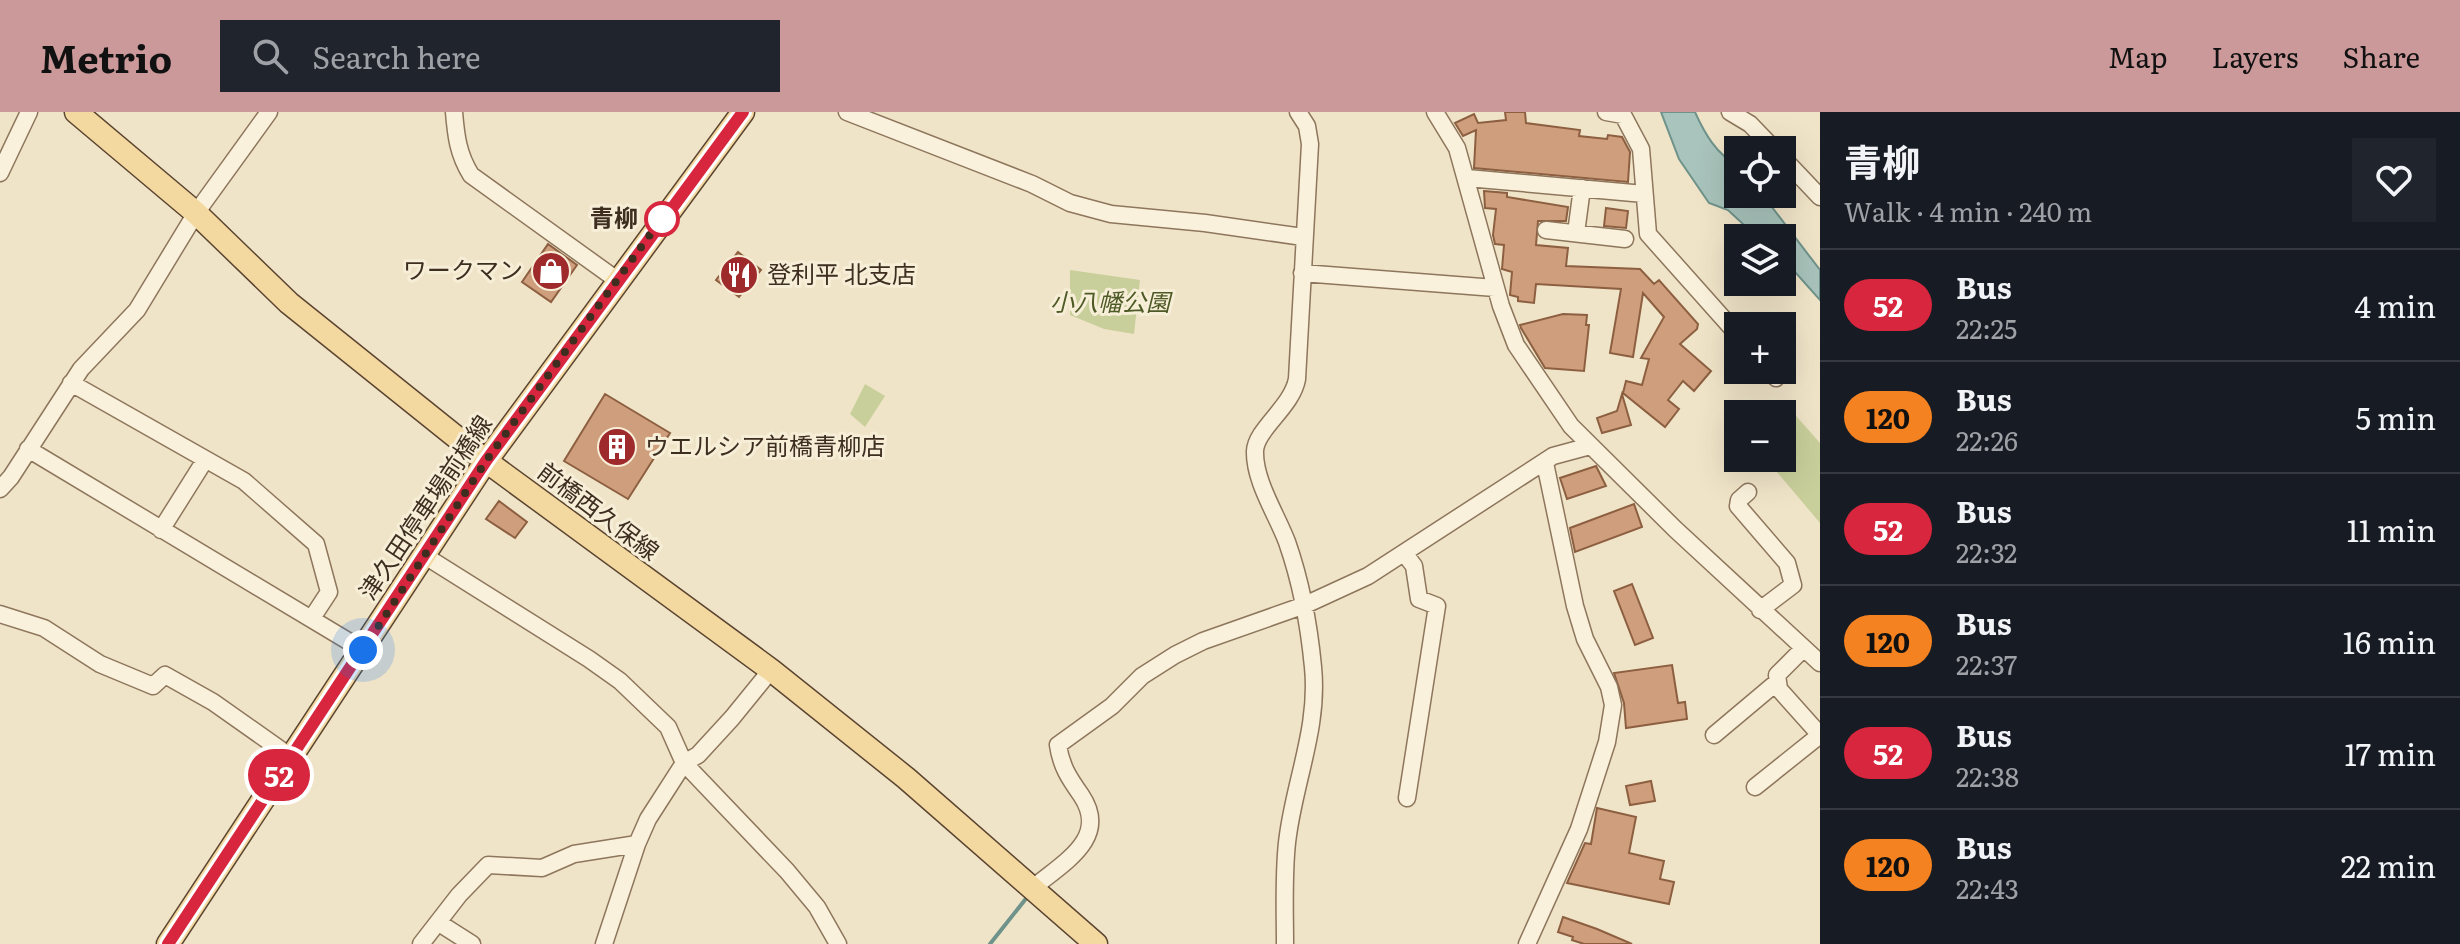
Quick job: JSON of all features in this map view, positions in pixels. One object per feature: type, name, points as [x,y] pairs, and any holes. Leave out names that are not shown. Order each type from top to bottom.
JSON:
[{"type":"main road","name":"前橋西久保線","points":[[76,112],[196,213],[289,303],[486,461],[771,670],[906,778],[1096,944]]},
{"type":"main road","name":"津久田停車場前橋線","points":[[168,944],[486,461],[743,112]]},
{"type":"street","points":[[0,173],[29,112]]},
{"type":"street","points":[[0,489],[71,383],[137,310],[196,213],[269,112]]},
{"type":"street","points":[[454,112],[456,143],[471,175],[617,280]]},
{"type":"street","points":[[847,112],[1019,179],[1070,203],[1111,214],[1303,237]]},
{"type":"street","points":[[1285,944],[1287,836],[1314,718],[1313,670],[1305,605],[1288,544],[1259,471],[1255,450],[1259,439],[1295,391],[1309,135],[1305,121],[1298,112]]},
{"type":"street","points":[[1435,112],[1457,148],[1495,288],[1516,345],[1571,426],[1802,650],[1820,663]]},
{"type":"street","points":[[1606,112],[1623,115],[1639,144],[1648,234],[1724,319]]},
{"type":"street","points":[[1730,112],[1750,124],[1762,136]]},
{"type":"street","points":[[1796,172],[1820,197]]},
{"type":"street","points":[[1467,178],[1644,194]]},
{"type":"street","points":[[1576,233],[1582,188]]},
{"type":"street","points":[[1546,230],[1625,239]]},
{"type":"street","points":[[1302,273],[1495,288]]},
{"type":"street","points":[[71,383],[244,481],[316,544],[329,592],[312,618]]},
{"type":"street","points":[[1033,888],[1075,853],[1092,828],[1091,811],[1062,768],[1058,745],[1112,706],[1142,676],[1203,641],[1305,605],[1368,576],[1567,450],[1590,446]]},
{"type":"street","points":[[28,449],[363,650]]},
{"type":"street","points":[[161,530],[205,460]]},
{"type":"street","points":[[1527,944],[1579,829],[1607,742],[1613,705],[1609,687],[1585,639],[1575,606],[1545,463]]},
{"type":"street","points":[[1748,492],[1739,500],[1738,506],[1787,563],[1793,585],[1760,610]]},
{"type":"street","points":[[1404,553],[1414,566],[1419,599],[1437,606],[1415,765],[1407,798]]},
{"type":"street","points":[[425,556],[555,636],[620,681],[668,727],[684,763],[787,871],[817,907],[838,944]]},
{"type":"street","points":[[0,614],[44,628],[100,664],[135,680],[153,686],[165,675],[213,702],[291,757]]},
{"type":"street","points":[[1755,787],[1820,735],[1783,695],[1777,682],[1777,675],[1802,650]]},
{"type":"street","points":[[604,944],[648,819],[684,763],[698,755],[771,670]]},
{"type":"street","points":[[1714,735],[1777,682]]},
{"type":"street","points":[[421,944],[459,895],[488,865],[542,868],[574,854],[637,844]]},
{"type":"street","points":[[439,923],[472,944]]},
{"type":"green space","name":"小八幡公園","points":[[1070,270],[1140,280],[1134,334],[1104,329],[1070,315]]},
{"type":"green space","points":[[865,384],[885,396],[865,427],[850,414]]},
{"type":"green space","points":[[1796,416],[1820,443],[1820,523],[1777,472],[1796,472]]},
{"type":"water","points":[[1661,112],[1695,112],[1707,135],[1724,156],[1724,208],[1773,208],[1785,224],[1743,224],[1728,210],[1709,203],[1679,159]]},
{"type":"water","points":[[1796,239],[1820,270],[1820,300],[1796,273]]},
{"type":"building","points":[[1505,112],[1525,112],[1526,123],[1580,130],[1579,136],[1622,137],[1630,152],[1628,182],[1474,168],[1476,130],[1463,136],[1455,123],[1474,114],[1478,123],[1506,120]]},
{"type":"building","points":[[1484,191],[1568,207],[1566,221],[1538,221],[1536,245],[1568,248],[1566,266],[1640,269],[1654,284],[1659,280],[1698,324],[1697,329],[1680,344],[1711,371],[1694,391],[1683,381],[1668,400],[1679,409],[1665,427],[1623,393],[1626,381],[1642,385],[1649,359],[1641,358],[1664,317],[1643,293],[1633,357],[1610,353],[1621,289],[1536,284],[1534,303],[1518,301],[1518,297],[1510,295],[1512,272],[1502,269],[1504,245],[1495,244],[1496,209],[1485,208]]},
{"type":"building","points":[[1606,208],[1628,211],[1626,228],[1604,226]]},
{"type":"building","name":"ワークマン","points":[[548,244],[577,265],[551,302],[522,282]]},
{"type":"building","name":"登利平 北支店","points":[[738,252],[761,270],[739,297],[716,280]]},
{"type":"building","points":[[1563,314],[1587,315],[1586,325],[1589,325],[1584,371],[1545,368],[1520,325]]},
{"type":"building","name":"ウエルシア前橋青柳店","points":[[605,394],[670,433],[628,499],[564,461]]},
{"type":"building","points":[[1622,394],[1631,425],[1602,433],[1597,418],[1617,411]]},
{"type":"building","points":[[1596,466],[1606,486],[1567,499],[1560,478]]},
{"type":"building","points":[[499,501],[527,522],[515,538],[486,519]]},
{"type":"building","points":[[1634,504],[1642,527],[1575,552],[1570,528]]},
{"type":"building","points":[[1632,584],[1653,638],[1635,645],[1614,591]]},
{"type":"building","points":[[1672,665],[1678,703],[1685,702],[1687,719],[1626,728],[1624,703],[1614,673]]},
{"type":"building","points":[[1651,781],[1655,801],[1630,805],[1626,786]]},
{"type":"building","points":[[1597,808],[1636,817],[1629,853],[1664,861],[1660,879],[1674,882],[1669,904],[1567,883],[1585,843],[1591,844]]},
{"type":"building","points":[[1563,917],[1632,944],[1584,944],[1572,940],[1573,937],[1558,932]]},
{"type":"waterway","points":[[990,944],[1028,896]]},
{"type":"bus line","name":"52","points":[[168,944],[486,461],[743,112]]},
{"type":"place","name":"青柳","points":[[662,219]]},
{"type":"place","name":"ワークマン","points":[[551,271]]},
{"type":"place","name":"登利平 北支店","points":[[739,275]]},
{"type":"place","name":"ウエルシア前橋青柳店","points":[[617,447]]},
{"type":"route","points":[[363,650],[486,461],[665,214],[662,219]]}]
